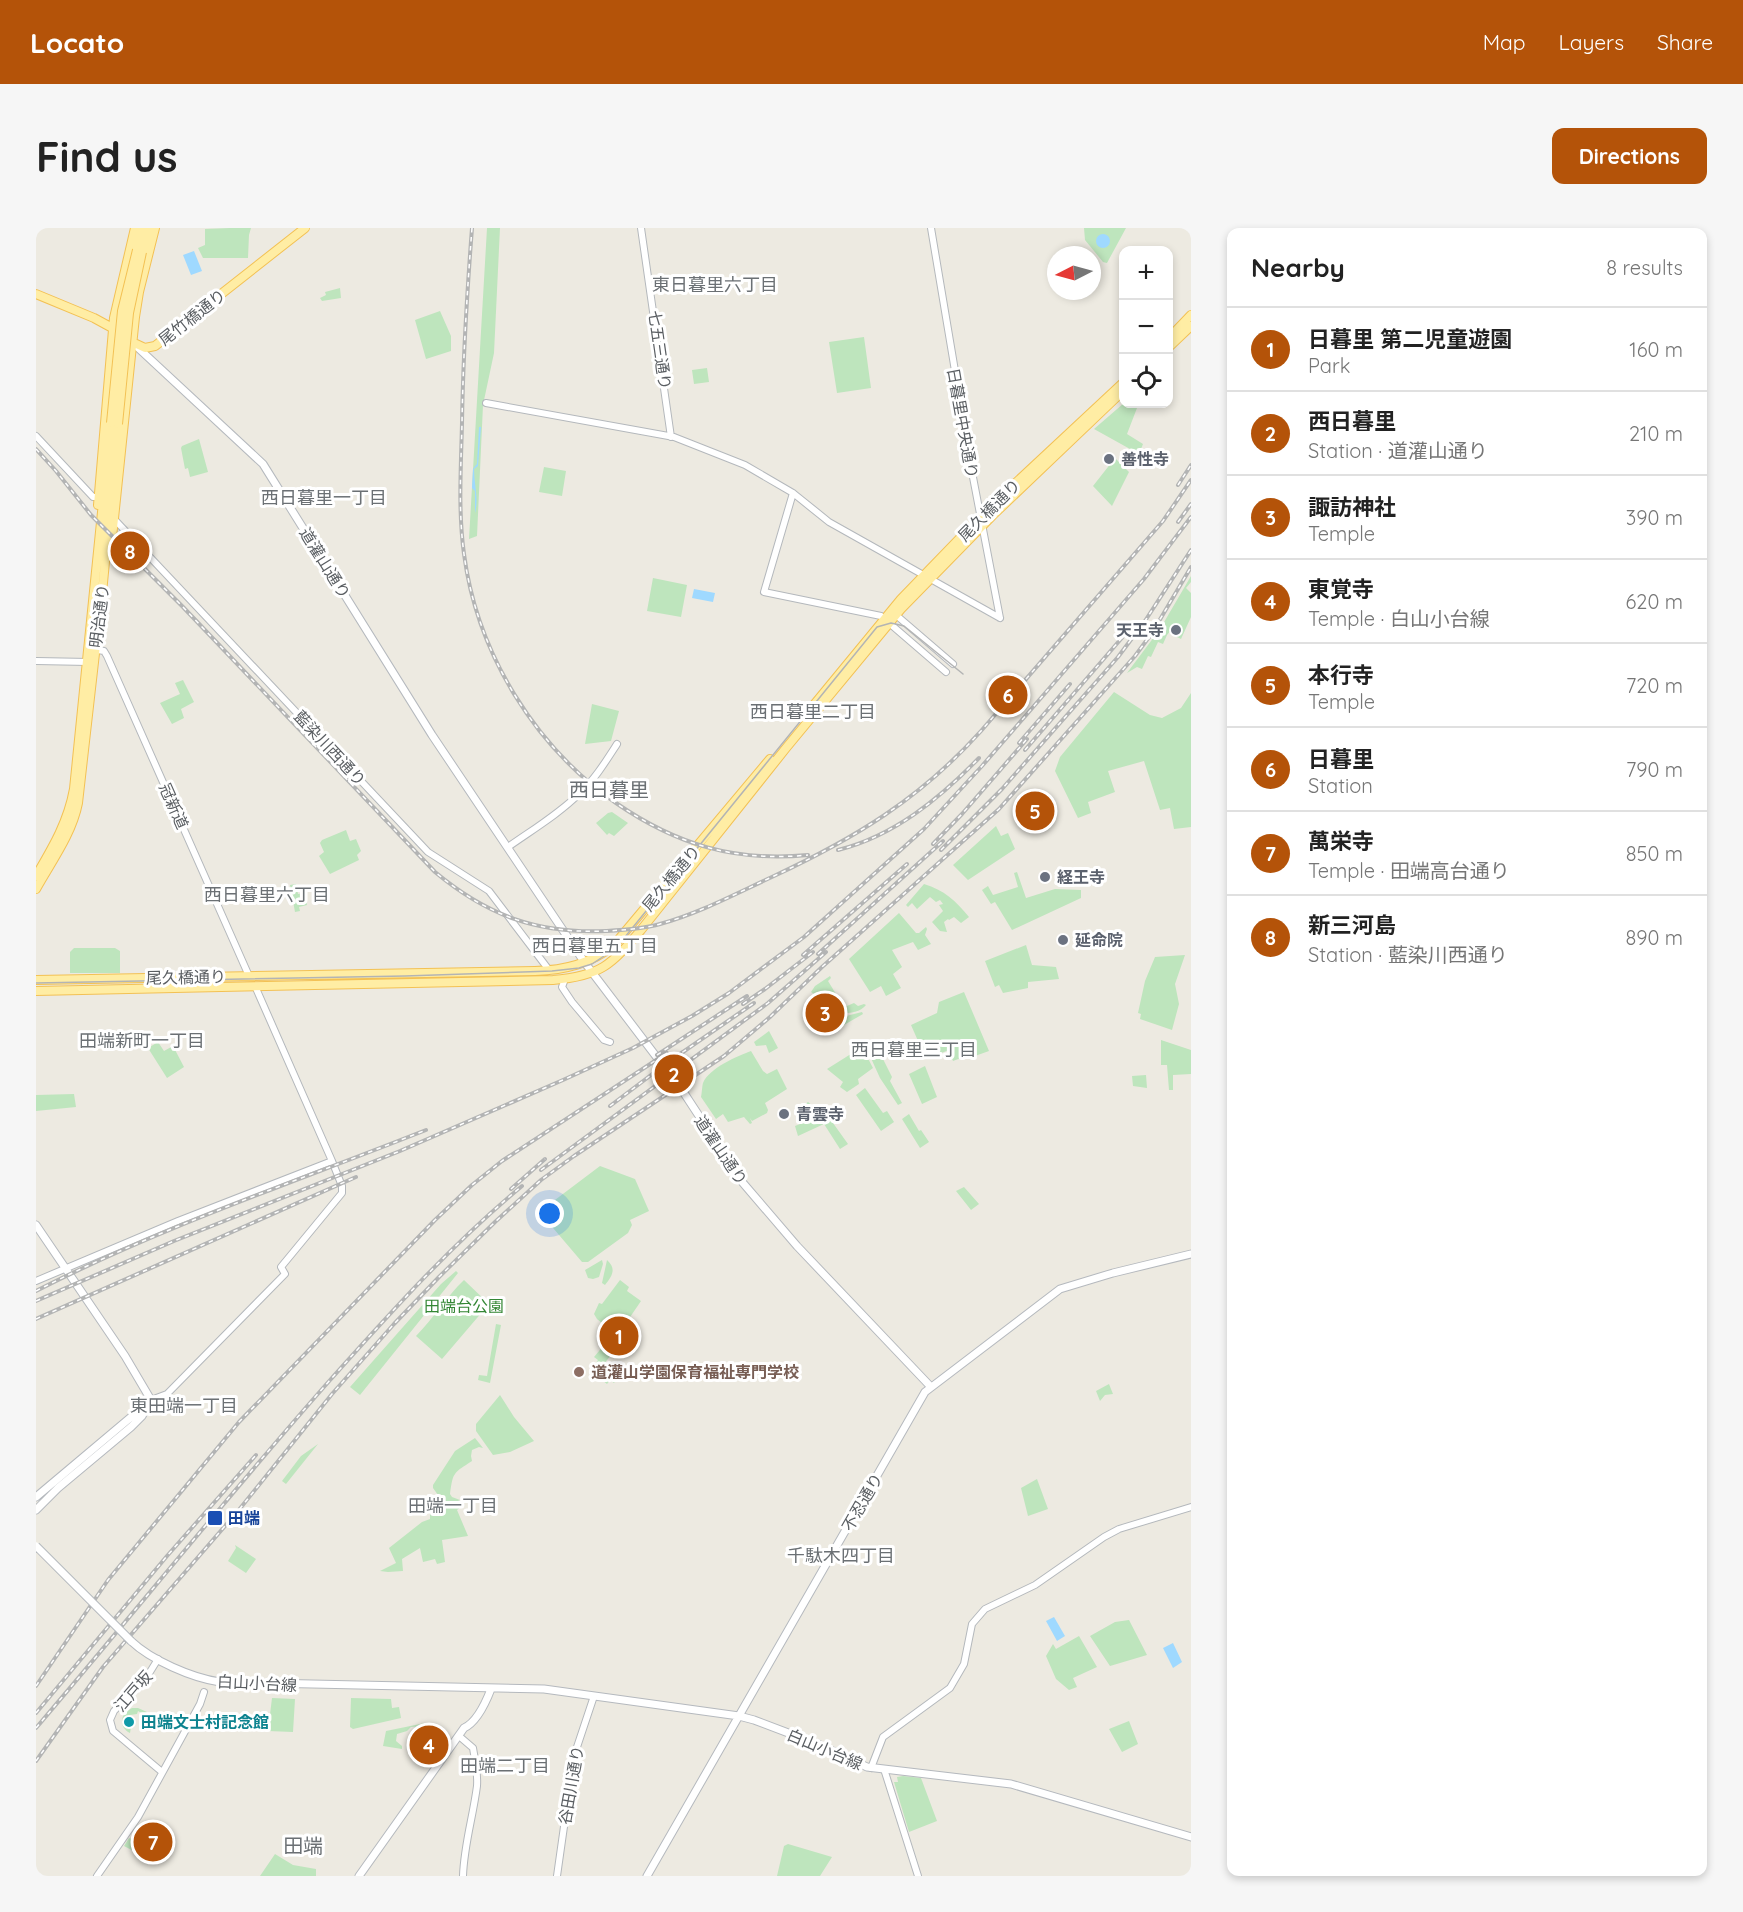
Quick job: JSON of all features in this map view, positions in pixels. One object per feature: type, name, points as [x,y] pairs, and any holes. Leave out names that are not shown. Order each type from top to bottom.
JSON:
[{"type":"main road","points":[[94,579],[98,497],[113,328],[135,228]]},
{"type":"main road","name":"明治通り","points":[[139,251],[142,228]]},
{"type":"main road","name":"明治通り","points":[[36,876],[61,832],[70,810],[89,662],[103,583],[122,311],[148,228]]},
{"type":"main road","points":[[103,583],[115,520],[139,292],[154,228]]},
{"type":"main road","name":"尾竹橋通り","points":[[36,294],[94,318],[145,348],[155,346],[305,228]]},
{"type":"main road","points":[[1173,334],[1191,315]]},
{"type":"main road","points":[[1173,343],[1191,326]]},
{"type":"main road","name":"道灌山通り","points":[[132,342],[263,464],[444,752],[585,963],[681,1090],[743,1183],[798,1246],[931,1387]]},
{"type":"main road","name":"尾久橋通り","points":[[43,991],[565,979],[592,973],[613,961],[641,930],[887,620],[896,615],[980,518],[1119,387]]},
{"type":"main road","name":"尾久橋通り","points":[[36,980],[549,970],[585,963],[606,951],[623,934],[887,620],[928,577],[1119,395]]},
{"type":"main road","name":"明治通り","points":[[91,649],[94,579],[115,424]]},
{"type":"main road","name":"明治通り","points":[[36,889],[69,831],[76,812],[89,662]]},
{"type":"main road","points":[[36,1225],[125,1356],[151,1400]]},
{"type":"main road","name":"不忍通り","points":[[647,1876],[923,1396],[931,1387],[1060,1289],[1191,1254]]},
{"type":"main road","points":[[36,1510],[45,1499],[142,1416],[151,1400]]},
{"type":"main road","points":[[36,1497],[136,1410],[151,1400]]},
{"type":"main road","name":"白山小台線","points":[[36,1546],[141,1650],[200,1677],[220,1682],[544,1689],[739,1716],[820,1745],[871,1768],[1011,1784],[1191,1837]]},
{"type":"main road","points":[[359,1876],[464,1728],[469,1726],[481,1709],[491,1689]]},
{"type":"street","name":"七五三通り","points":[[641,228],[671,437]]},
{"type":"street","name":"日暮里中央通り","points":[[928,577],[1000,618],[980,518],[931,228]]},
{"type":"street","points":[[486,404],[671,437],[745,465],[793,494],[824,519],[928,577]]},
{"type":"street","points":[[36,436],[93,497],[98,497]]},
{"type":"street","points":[[793,494],[764,592],[875,614],[887,620],[946,672]]},
{"type":"street","name":"藍染川西通り","points":[[115,520],[428,852],[489,891],[549,970]]},
{"type":"street","points":[[896,615],[953,664]]},
{"type":"street","name":"冠新道","points":[[91,649],[104,651],[107,656],[249,976]]},
{"type":"street","points":[[36,661],[89,662]]},
{"type":"street","points":[[508,847],[581,792],[603,765],[616,744]]},
{"type":"street","points":[[565,979],[562,987],[568,996],[604,1041],[610,1042]]},
{"type":"street","points":[[151,1400],[167,1394],[285,1274],[281,1267],[341,1195],[342,1186],[332,1161],[255,986]]},
{"type":"street","points":[[36,1281],[177,1221],[332,1161]]},
{"type":"street","points":[[871,1768],[884,1737],[951,1688],[964,1664],[972,1624],[985,1609],[1035,1585],[1119,1529],[1191,1507]]},
{"type":"street","name":"江戸坂","points":[[158,1659],[145,1680],[114,1711],[110,1720],[113,1731],[162,1772]]},
{"type":"street","points":[[97,1876],[138,1817],[200,1704],[204,1692]]},
{"type":"street","name":"谷田川通り","points":[[556,1876],[574,1756],[594,1696]]},
{"type":"street","points":[[459,1736],[473,1748],[477,1770],[477,1785],[465,1845],[464,1876]]},
{"type":"street","points":[[884,1769],[918,1876]]},
{"type":"green space","points":[[251,228],[248,258],[203,258],[198,248],[205,245],[205,229]]},
{"type":"green space","points":[[487,228],[500,228],[494,353],[483,405],[477,536],[469,539]]},
{"type":"green space","points":[[1084,228],[1126,228],[1107,263],[1101,260],[1101,246],[1090,246],[1085,240]]},
{"type":"green space","points":[[340,288],[341,298],[322,301],[320,298],[326,295],[325,292]]},
{"type":"green space","points":[[440,311],[451,336],[451,351],[426,359],[415,320]]},
{"type":"green space","points":[[864,337],[871,388],[837,393],[829,342]]},
{"type":"green space","points":[[707,368],[709,382],[694,384],[692,370]]},
{"type":"green space","points":[[1119,407],[1137,408],[1127,434],[1143,444],[1139,454],[1094,429]]},
{"type":"green space","points":[[199,439],[208,472],[190,477],[188,468],[185,469],[181,448]]},
{"type":"green space","points":[[1115,458],[1129,472],[1112,506],[1093,486]]},
{"type":"green space","points":[[544,467],[566,471],[562,496],[539,492]]},
{"type":"green space","points":[[1191,576],[1191,582],[1186,588],[1191,593],[1191,617],[1181,639],[1173,635],[1172,629],[1163,644],[1158,642],[1142,669],[1137,667],[1127,673],[1160,629]]},
{"type":"green space","points":[[653,578],[687,585],[681,617],[647,611]]},
{"type":"green space","points":[[183,680],[194,702],[181,709],[184,718],[172,724],[160,703],[180,694],[175,683]]},
{"type":"green space","points":[[1114,692],[1150,715],[1162,718],[1181,708],[1191,693],[1191,827],[1174,829],[1170,808],[1160,810],[1144,761],[1108,771],[1115,792],[1088,802],[1091,813],[1078,818],[1055,771],[1060,757]]},
{"type":"green space","points":[[592,704],[619,711],[611,741],[585,744]]},
{"type":"green space","points":[[612,812],[628,823],[614,836],[609,833],[607,835],[596,823]]},
{"type":"green space","points":[[996,826],[1001,836],[1008,833],[1015,849],[968,880],[953,865]]},
{"type":"green space","points":[[346,830],[350,841],[356,839],[361,851],[357,855],[359,860],[330,874],[319,856],[324,852],[320,843]]},
{"type":"green space","points":[[1017,872],[1026,898],[1055,889],[1081,890],[1081,898],[1012,930],[995,902],[991,904],[982,890],[988,886],[993,895],[1018,887],[1014,873]]},
{"type":"green space","points":[[296,884],[298,894],[304,893],[307,905],[299,907],[300,911],[295,912],[290,885]]},
{"type":"green space","points":[[924,884],[938,889],[949,897],[969,917],[961,923],[954,917],[948,919],[944,922],[947,932],[940,931],[932,922],[943,911],[939,905],[943,904],[940,900],[936,902],[930,897],[917,909],[912,903],[908,907],[906,905]]},
{"type":"green space","points":[[899,913],[916,933],[926,927],[925,935],[931,944],[918,950],[913,942],[892,950],[902,967],[893,974],[901,988],[886,996],[881,986],[870,992],[849,959]]},
{"type":"green space","points":[[1026,945],[1032,965],[1056,967],[1059,979],[1028,982],[1028,988],[1003,993],[999,985],[995,987],[985,961]]},
{"type":"green space","points":[[74,948],[115,948],[120,951],[120,973],[70,973],[70,952]]},
{"type":"green space","points":[[1185,955],[1175,984],[1179,1004],[1172,1030],[1140,1019],[1141,1014],[1138,1013],[1145,981],[1155,957]]},
{"type":"green space","points":[[830,976],[828,981],[842,1008],[854,1003],[858,1006],[866,1005],[855,1012],[832,1013],[811,992],[815,986]]},
{"type":"green space","points":[[964,992],[989,1051],[975,1056],[974,1053],[953,1061],[949,1050],[926,1059],[911,1025],[937,1013],[939,1002]]},
{"type":"green space","points":[[862,1012],[863,1014],[837,1029],[833,1022],[838,1018]]},
{"type":"green space","points":[[769,1031],[778,1048],[769,1053],[766,1045],[756,1046],[754,1042]]},
{"type":"green space","points":[[1161,1040],[1191,1050],[1191,1074],[1173,1075],[1173,1090],[1169,1090],[1167,1065],[1161,1065]]},
{"type":"green space","points":[[158,1042],[164,1051],[173,1046],[184,1067],[167,1078],[148,1048]]},
{"type":"green space","points":[[862,1047],[873,1068],[858,1079],[859,1084],[847,1092],[840,1087],[843,1082],[827,1069]]},
{"type":"green space","points":[[751,1051],[767,1074],[777,1069],[787,1089],[765,1103],[767,1113],[752,1121],[750,1118],[752,1123],[750,1124],[744,1117],[728,1122],[723,1114],[716,1119],[701,1097],[703,1083],[717,1068]]},
{"type":"green space","points":[[879,1051],[892,1077],[890,1081],[902,1103],[898,1105],[880,1078],[870,1056]]},
{"type":"green space","points":[[925,1066],[937,1097],[922,1104],[909,1074]]},
{"type":"green space","points":[[1146,1075],[1147,1088],[1133,1086],[1132,1076]]},
{"type":"green space","points":[[865,1088],[883,1113],[887,1111],[894,1122],[881,1131],[856,1095]]},
{"type":"green space","points":[[74,1094],[76,1107],[36,1111],[36,1095]]},
{"type":"green space","points":[[808,1102],[833,1123],[848,1144],[840,1149],[824,1124],[798,1136],[795,1126],[809,1118],[805,1117],[801,1107]]},
{"type":"green space","points":[[909,1114],[929,1142],[920,1148],[902,1119]]},
{"type":"green space","points":[[600,1166],[635,1179],[649,1211],[630,1220],[632,1225],[628,1233],[588,1262],[582,1262],[542,1215],[543,1209]]},
{"type":"green space","points":[[964,1187],[979,1204],[971,1210],[956,1191]]},
{"type":"green space","points":[[602,1260],[599,1277],[588,1278],[585,1270]]},
{"type":"green space","points":[[607,1260],[613,1269],[605,1285],[602,1283]]},
{"type":"green space","points":[[456,1271],[458,1273],[360,1395],[350,1387],[441,1284]]},
{"type":"green space","name":"田端台公園","points":[[464,1280],[489,1304],[442,1359],[416,1336]]},
{"type":"green space","points":[[620,1280],[629,1287],[627,1291],[641,1301],[624,1326],[618,1326],[613,1332],[594,1314],[599,1303],[602,1304]]},
{"type":"green space","points":[[496,1324],[501,1325],[490,1383],[478,1380],[479,1375],[487,1376]]},
{"type":"green space","points":[[619,1327],[625,1327],[630,1331],[596,1374],[591,1371],[598,1360],[594,1357]]},
{"type":"green space","points":[[611,1367],[620,1373],[614,1383],[610,1380],[607,1384],[602,1380]]},
{"type":"green space","points":[[1109,1384],[1113,1394],[1105,1395],[1100,1401],[1096,1391]]},
{"type":"green space","points":[[500,1395],[514,1417],[534,1441],[510,1452],[493,1455],[476,1431],[476,1424]]},
{"type":"green space","points":[[475,1438],[483,1448],[472,1450],[472,1461],[455,1473],[450,1494],[460,1500],[458,1501],[461,1507],[457,1510],[468,1536],[442,1540],[445,1562],[437,1564],[435,1559],[423,1562],[420,1548],[402,1559],[403,1571],[380,1571],[396,1563],[389,1548],[422,1522],[430,1519],[430,1515],[443,1502],[433,1485],[455,1451]]},
{"type":"green space","points":[[318,1444],[286,1484],[282,1481],[301,1456]]},
{"type":"green space","points":[[1037,1479],[1048,1509],[1028,1516],[1021,1488]]},
{"type":"green space","points":[[235,1545],[256,1559],[246,1573],[228,1561],[236,1548]]},
{"type":"green space","points":[[1129,1620],[1147,1655],[1110,1666],[1090,1636],[1115,1622]]},
{"type":"green space","points":[[1079,1636],[1097,1667],[1073,1678],[1077,1687],[1069,1690],[1056,1679],[1046,1656],[1053,1644],[1056,1649]]},
{"type":"green space","points":[[272,1698],[295,1699],[293,1732],[268,1731]]},
{"type":"green space","points":[[351,1698],[391,1699],[392,1708],[399,1707],[401,1718],[353,1729],[350,1727]]},
{"type":"green space","points":[[132,1708],[147,1712],[145,1715],[138,1711],[137,1714],[130,1715],[127,1722],[131,1727],[130,1733],[123,1727],[122,1718],[125,1712]]},
{"type":"green space","points":[[1129,1721],[1138,1744],[1122,1752],[1109,1729]]},
{"type":"green space","points":[[425,1723],[425,1726],[411,1727],[397,1734],[396,1741],[402,1749],[383,1746],[386,1731]]},
{"type":"green space","points":[[897,1777],[921,1778],[937,1821],[909,1832],[894,1782],[898,1782]]},
{"type":"green space","points":[[129,1838],[148,1845],[143,1856],[124,1846]]},
{"type":"green space","points":[[788,1844],[832,1857],[820,1876],[777,1876],[784,1846]]},
{"type":"green space","points":[[275,1854],[293,1865],[316,1869],[316,1876],[260,1876]]},
{"type":"water","points":[[1100,234],[1106,234],[1110,238],[1110,244],[1106,248],[1101,248],[1096,244],[1096,238]]},
{"type":"water","points":[[194,251],[202,271],[191,275],[183,255]]},
{"type":"water","points":[[479,427],[481,427],[478,466],[474,469],[476,497],[475,513],[475,491],[472,488],[473,469],[477,464]]},
{"type":"water","points":[[694,589],[715,593],[713,602],[692,598]]},
{"type":"water","points":[[1054,1617],[1065,1636],[1057,1641],[1046,1621]]},
{"type":"water","points":[[1173,1643],[1182,1662],[1173,1668],[1163,1648]]},
{"type":"tram line","points":[[36,983],[552,971],[592,964],[613,950],[625,937],[877,627],[891,623],[904,626],[963,674]]},
{"type":"railway","points":[[472,228],[463,374],[461,522],[471,591],[496,662],[514,695],[560,754],[587,780],[639,818],[684,840],[731,853],[756,856],[808,855]]},
{"type":"railway","points":[[36,449],[91,515],[183,607],[435,872],[494,911],[536,925],[581,931],[613,931],[647,927],[704,908],[832,847],[910,797],[958,755],[981,731],[1163,521],[1191,480]]},
{"type":"railway","points":[[1178,485],[1191,465]]},
{"type":"railway","points":[[1178,522],[1191,504]]},
{"type":"railway","points":[[36,1301],[174,1241],[400,1151],[563,1080],[633,1048],[729,993],[804,937],[924,829],[982,766],[1144,579],[1191,517]]},
{"type":"railway","points":[[941,850],[1002,789],[1118,657],[1145,621],[1191,550]]},
{"type":"railway","points":[[36,1761],[103,1667],[238,1511],[332,1394],[439,1277],[541,1180],[724,1056],[999,809],[1135,656],[1152,633],[1191,567]]},
{"type":"railway","points":[[1025,750],[1133,625]]},
{"type":"railway","points":[[1019,743],[1070,684]]},
{"type":"railway","points":[[933,844],[1027,739]]},
{"type":"railway","points":[[838,850],[858,844],[897,826],[948,788],[979,758]]},
{"type":"railway","points":[[818,954],[943,841]]},
{"type":"railway","points":[[803,955],[907,864]]},
{"type":"railway","points":[[743,1004],[813,952]]},
{"type":"railway","points":[[541,1170],[768,1003],[826,952]]},
{"type":"railway","points":[[657,1055],[747,996]]},
{"type":"railway","points":[[610,1106],[667,1063],[754,1003]]},
{"type":"railway","points":[[36,1686],[108,1580],[239,1422],[435,1220],[472,1185],[502,1161],[667,1053]]},
{"type":"railway","points":[[36,1291],[131,1246],[426,1130]]},
{"type":"railway","points":[[511,1189],[545,1159]]},
{"type":"railway","points":[[36,1319],[356,1177]]},
{"type":"railway","points":[[36,1728],[331,1379],[447,1255],[522,1186]]},
{"type":"railway","points":[[36,1713],[167,1556],[256,1455]]},
{"type":"place","name":"善性寺","points":[[1109,459]]},
{"type":"place","name":"新三河島","points":[[130,551]]},
{"type":"place","name":"天王寺","points":[[1176,630]]},
{"type":"place","name":"日暮里","points":[[1008,695]]},
{"type":"place","name":"本行寺","points":[[1035,811]]},
{"type":"place","name":"経王寺","points":[[1045,877]]},
{"type":"place","name":"延命院","points":[[1063,940]]},
{"type":"place","name":"諏訪神社","points":[[825,1013]]},
{"type":"place","name":"西日暮里","points":[[674,1074]]},
{"type":"place","name":"青雲寺","points":[[784,1114]]},
{"type":"place","name":"日暮里 第二児童遊園","points":[[619,1336]]},
{"type":"place","name":"道灌山学園保育福祉専門学校","points":[[579,1372]]},
{"type":"place","name":"田端","points":[[215,1518]]},
{"type":"place","name":"田端文士村記念館","points":[[129,1722]]},
{"type":"place","name":"東覚寺","points":[[429,1745]]},
{"type":"place","name":"萬栄寺","points":[[153,1842]]},
{"type":"district","name":"東日暮里六丁目","points":[[715,284]]},
{"type":"district","name":"西日暮里一丁目","points":[[324,497]]},
{"type":"district","name":"西日暮里二丁目","points":[[813,711]]},
{"type":"district","name":"西日暮里","points":[[609,789]]},
{"type":"district","name":"西日暮里六丁目","points":[[267,894]]},
{"type":"district","name":"西日暮里五丁目","points":[[595,945]]},
{"type":"district","name":"田端新町一丁目","points":[[142,1040]]},
{"type":"district","name":"西日暮里三丁目","points":[[914,1049]]},
{"type":"district","name":"東田端一丁目","points":[[184,1405]]},
{"type":"district","name":"田端一丁目","points":[[453,1505]]},
{"type":"district","name":"千駄木四丁目","points":[[841,1555]]},
{"type":"district","name":"田端二丁目","points":[[505,1765]]},
{"type":"district","name":"田端","points":[[303,1845]]}]
